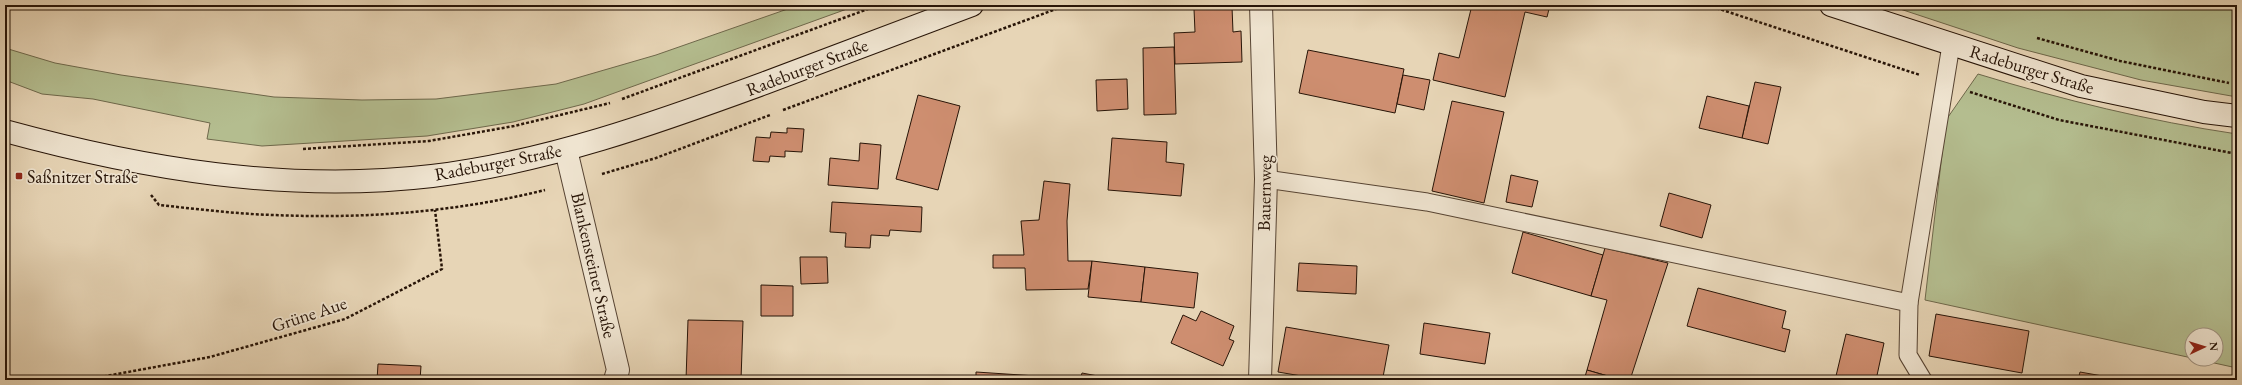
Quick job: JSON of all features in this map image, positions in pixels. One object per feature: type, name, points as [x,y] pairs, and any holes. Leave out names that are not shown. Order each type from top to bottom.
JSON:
[{"type":"main road","name":"Radeburger Straße","points":[[5,131],[121,160],[202,174],[303,181],[362,180],[431,176],[498,165],[566,150],[696,108],[972,5]]},
{"type":"main road","name":"Bauernweg","points":[[1260,380],[1266,179],[1261,5]]},
{"type":"main road","name":"Radeburger Straße","points":[[1831,5],[2081,86],[2204,112],[2237,116]]},
{"type":"main road","name":"Blankensteiner Straße","points":[[566,150],[618,370],[615,380]]},
{"type":"lane","points":[[1923,380],[1908,356],[1909,303],[1951,45]]},
{"type":"lane","points":[[1266,179],[1427,202],[1909,303]]},
{"type":"path","points":[[620,100],[879,5]]},
{"type":"path","points":[[2033,38],[2120,61],[2232,84]]},
{"type":"path","points":[[299,149],[428,141],[514,126],[613,103]]},
{"type":"path","name":"Grüne Aue","points":[[84,380],[210,357],[345,319],[442,269],[431,176]]},
{"type":"green space","points":[[799,5],[858,5],[584,104],[513,122],[427,136],[262,146],[207,139],[210,123],[93,99],[42,94],[5,80],[5,48],[55,63],[121,75],[274,97],[362,100],[436,99],[556,84],[656,55]]},
{"type":"green space","points":[[1888,5],[2237,5],[2237,97],[2141,80],[2018,48]]},
{"type":"green space","points":[[1978,74],[2042,93],[2106,109],[2171,123],[2237,134],[2237,368],[2224,365],[2224,327],[2184,327],[2184,356],[1925,300],[1946,120]]},
{"type":"building","points":[[1472,5],[1550,5],[1547,17],[1525,12],[1505,97],[1433,80],[1439,53],[1459,58]]},
{"type":"building","points":[[1232,7],[1233,32],[1241,31],[1242,62],[1175,64],[1174,33],[1195,32],[1194,9]]},
{"type":"building","points":[[1174,47],[1176,114],[1144,115],[1143,48]]},
{"type":"building","points":[[1308,50],[1404,69],[1395,113],[1299,93]]},
{"type":"building","points":[[1403,75],[1430,80],[1424,110],[1397,104]]},
{"type":"building","points":[[1127,79],[1128,109],[1097,111],[1096,80]]},
{"type":"building","points":[[1755,82],[1781,87],[1768,144],[1742,138]]},
{"type":"building","points":[[918,95],[960,106],[938,190],[896,179]]},
{"type":"building","points":[[1707,96],[1749,106],[1742,138],[1699,128]]},
{"type":"building","points":[[1452,101],[1504,112],[1484,203],[1432,191]]},
{"type":"building","points":[[787,128],[804,129],[802,152],[785,151],[785,157],[770,156],[769,162],[753,161],[756,137],[770,138],[771,132],[787,133]]},
{"type":"building","points":[[1112,138],[1167,142],[1166,162],[1184,164],[1181,196],[1108,190]]},
{"type":"building","points":[[860,143],[881,145],[878,189],[828,185],[830,158],[859,161]]},
{"type":"building","points":[[1511,175],[1538,181],[1532,207],[1506,202]]},
{"type":"building","points":[[1044,181],[1070,184],[1067,221],[1068,261],[1092,261],[1088,289],[1026,290],[1025,268],[993,268],[993,255],[1024,255],[1021,221],[1039,220]]},
{"type":"building","points":[[1669,193],[1711,205],[1702,238],[1660,226]]},
{"type":"building","points":[[832,202],[922,207],[921,232],[890,230],[889,236],[871,235],[870,248],[845,247],[846,233],[830,232]]},
{"type":"building","points":[[1523,232],[1603,255],[1591,296],[1512,273]]},
{"type":"building","points":[[1605,248],[1668,263],[1630,380],[1622,380],[1587,370],[1607,300],[1591,296]]},
{"type":"building","points":[[800,257],[827,257],[828,283],[801,284]]},
{"type":"building","points":[[1092,261],[1145,267],[1141,302],[1088,297]]},
{"type":"building","points":[[1299,263],[1357,266],[1356,294],[1297,291]]},
{"type":"building","points":[[1145,267],[1198,273],[1194,308],[1141,302]]},
{"type":"building","points":[[761,285],[793,286],[793,316],[761,316]]},
{"type":"building","points":[[1698,288],[1786,311],[1782,328],[1790,330],[1785,352],[1687,326]]},
{"type":"building","points":[[1201,311],[1234,326],[1229,339],[1234,341],[1223,366],[1171,343],[1183,315],[1196,321]]},
{"type":"building","points":[[1936,314],[2029,331],[2022,373],[1929,356]]},
{"type":"building","points":[[688,320],[743,321],[741,380],[686,380]]},
{"type":"building","points":[[1424,323],[1490,333],[1485,364],[1420,354]]},
{"type":"building","points":[[1286,327],[1389,345],[1383,377],[1398,380],[1325,380],[1278,372]]},
{"type":"building","points":[[1846,334],[1884,343],[1876,380],[1853,380],[1836,376]]},
{"type":"building","points":[[378,364],[421,366],[420,380],[377,380]]},
{"type":"building","points":[[1587,370],[1621,380],[1584,380]]},
{"type":"building","points":[[976,372],[1036,376],[1036,380],[976,380]]},
{"type":"building","points":[[2080,372],[2125,380],[2078,380]]},
{"type":"building","points":[[1082,373],[1119,380],[1080,380]]},
{"type":"place","name":"Saßnitzer Straße","points":[[19,176]]}]
